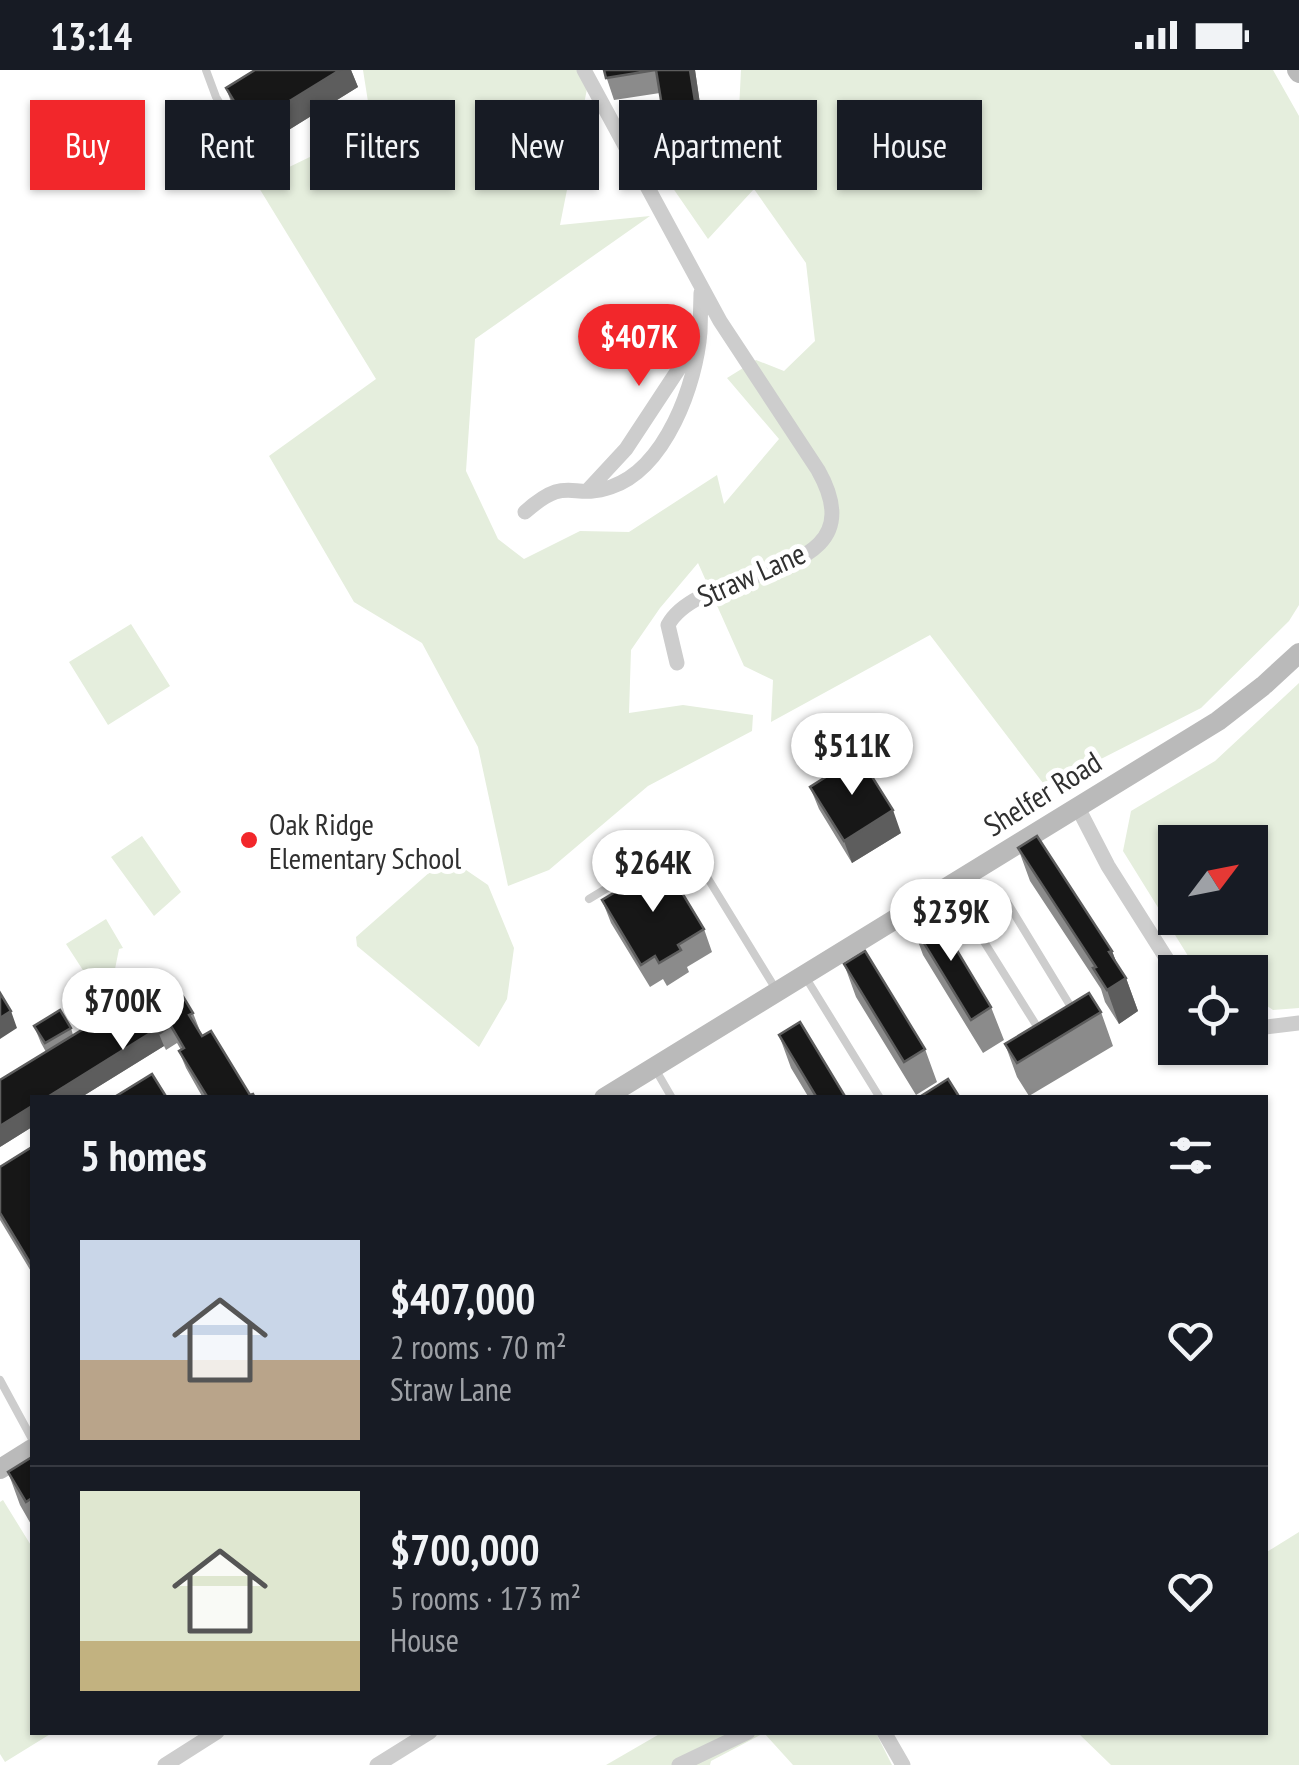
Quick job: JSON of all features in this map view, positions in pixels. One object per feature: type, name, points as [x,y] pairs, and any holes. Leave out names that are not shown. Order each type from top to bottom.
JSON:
[{"type":"street","name":"Straw Lane","points":[[584,70],[701,289],[818,470],[828,488],[833,514],[822,540],[811,550],[761,576],[684,605],[668,626],[676,662]]},
{"type":"street","points":[[524,512],[552,491],[615,486],[662,444],[692,382],[700,332],[701,289]]},
{"type":"street","points":[[588,490],[626,449],[700,332]]},
{"type":"street","name":"Shelfer Road","points":[[609,1095],[1218,720],[1299,653]]},
{"type":"street","points":[[1077,806],[1108,866],[1165,955]]},
{"type":"street","points":[[1268,1027],[1299,1023]]},
{"type":"street","points":[[0,1469],[30,1450]]},
{"type":"street","points":[[165,1765],[212,1735]]},
{"type":"street","points":[[378,1765],[425,1735]]},
{"type":"street","points":[[683,1764],[742,1735]]},
{"type":"street","points":[[886,1735],[903,1765]]},
{"type":"lane","points":[[206,70],[218,100]]},
{"type":"lane","points":[[216,97],[231,88]]},
{"type":"lane","points":[[589,899],[685,841],[777,991]]},
{"type":"lane","points":[[949,885],[973,924],[1038,1028],[1072,1007],[1007,902],[973,924]]},
{"type":"lane","points":[[804,974],[878,1095]]},
{"type":"lane","points":[[654,1067],[670,1095]]},
{"type":"lane","points":[[0,1380],[30,1437]]},
{"type":"lane","points":[[0,1390],[10,1402]]},
{"type":"green space","points":[[363,70],[577,70],[587,89],[585,100],[475,100],[475,190],[567,190],[560,225],[650,216],[475,339],[466,471],[498,539],[524,559],[580,531],[629,532],[717,475],[724,504],[779,439],[727,378],[756,360],[784,371],[815,341],[806,263],[755,190],[817,190],[817,100],[740,100],[741,70],[1273,70],[1299,116],[1299,605],[1289,621],[1201,708],[1046,787],[930,635],[771,722],[773,680],[744,666],[698,563],[631,650],[629,713],[683,705],[753,715],[752,731],[648,786],[549,870],[508,886],[478,747],[422,643],[354,602],[269,456],[376,379],[260,190],[290,190],[290,167],[310,157],[310,190],[455,190],[455,100],[368,100]]},
{"type":"green space","points":[[674,190],[753,190],[708,239]]},
{"type":"green space","points":[[131,624],[170,686],[108,725],[69,662]]},
{"type":"green space","points":[[1299,683],[1299,1008],[1273,1010],[1268,1007],[1268,955],[1187,955],[1175,935],[1268,935],[1268,825],[1158,825],[1158,907],[1123,851],[1131,811],[1215,761]]},
{"type":"green space","points":[[142,836],[181,892],[154,916],[111,857]]},
{"type":"green space","points":[[447,857],[488,885],[514,948],[507,999],[479,1047],[357,946],[356,937]]},
{"type":"green space","points":[[106,919],[123,948],[119,949],[115,969],[88,978],[66,944]]},
{"type":"green space","points":[[3,1500],[30,1544],[30,1735],[49,1735],[5,1762],[0,1754]]},
{"type":"green space","points":[[1299,1532],[1299,1765],[1111,1765],[1080,1735],[1268,1735],[1268,1551]]},
{"type":"green space","points":[[658,1735],[760,1735],[710,1765],[606,1765]]},
{"type":"green space","points":[[766,1735],[877,1735],[892,1765],[793,1765]]},
{"type":"building","points":[[255,70],[340,70],[290,101],[233,100],[226,88]]},
{"type":"building","points":[[604,70],[655,70],[606,78]]},
{"type":"building","points":[[656,70],[690,70],[695,100],[661,100]]},
{"type":"building","points":[[859,756],[893,810],[844,841],[810,787]]},
{"type":"building","points":[[1037,836],[1126,978],[1107,990],[1018,848]]},
{"type":"building","points":[[664,863],[704,929],[659,963],[655,956],[641,965],[602,900]]},
{"type":"building","points":[[932,909],[991,1007],[971,1020],[911,922]]},
{"type":"building","points":[[865,951],[925,1049],[904,1062],[844,964]]},
{"type":"building","points":[[173,980],[202,1036],[211,1031],[250,1095],[206,1095],[179,1051],[184,1048],[171,1026],[160,1033],[157,1029],[51,1095],[30,1095],[30,1107],[0,1126],[0,1080],[116,1009],[122,1017],[142,1004],[140,1000]]},
{"type":"building","points":[[0,993],[11,1011],[0,1018]]},
{"type":"building","points":[[1089,993],[1101,1012],[1017,1063],[1005,1044]]},
{"type":"building","points":[[60,1010],[71,1028],[45,1043],[34,1026]]},
{"type":"building","points":[[800,1022],[844,1095],[815,1095],[779,1035]]},
{"type":"building","points":[[152,1074],[165,1095],[118,1095]]},
{"type":"building","points":[[948,1079],[958,1095],[923,1095]]},
{"type":"building","points":[[30,1148],[30,1263],[0,1213],[0,1167]]},
{"type":"building","points":[[30,1458],[30,1499],[26,1502],[8,1472]]},
{"type":"place","name":"Oak Ridge Elementary School","points":[[249,840]]}]
